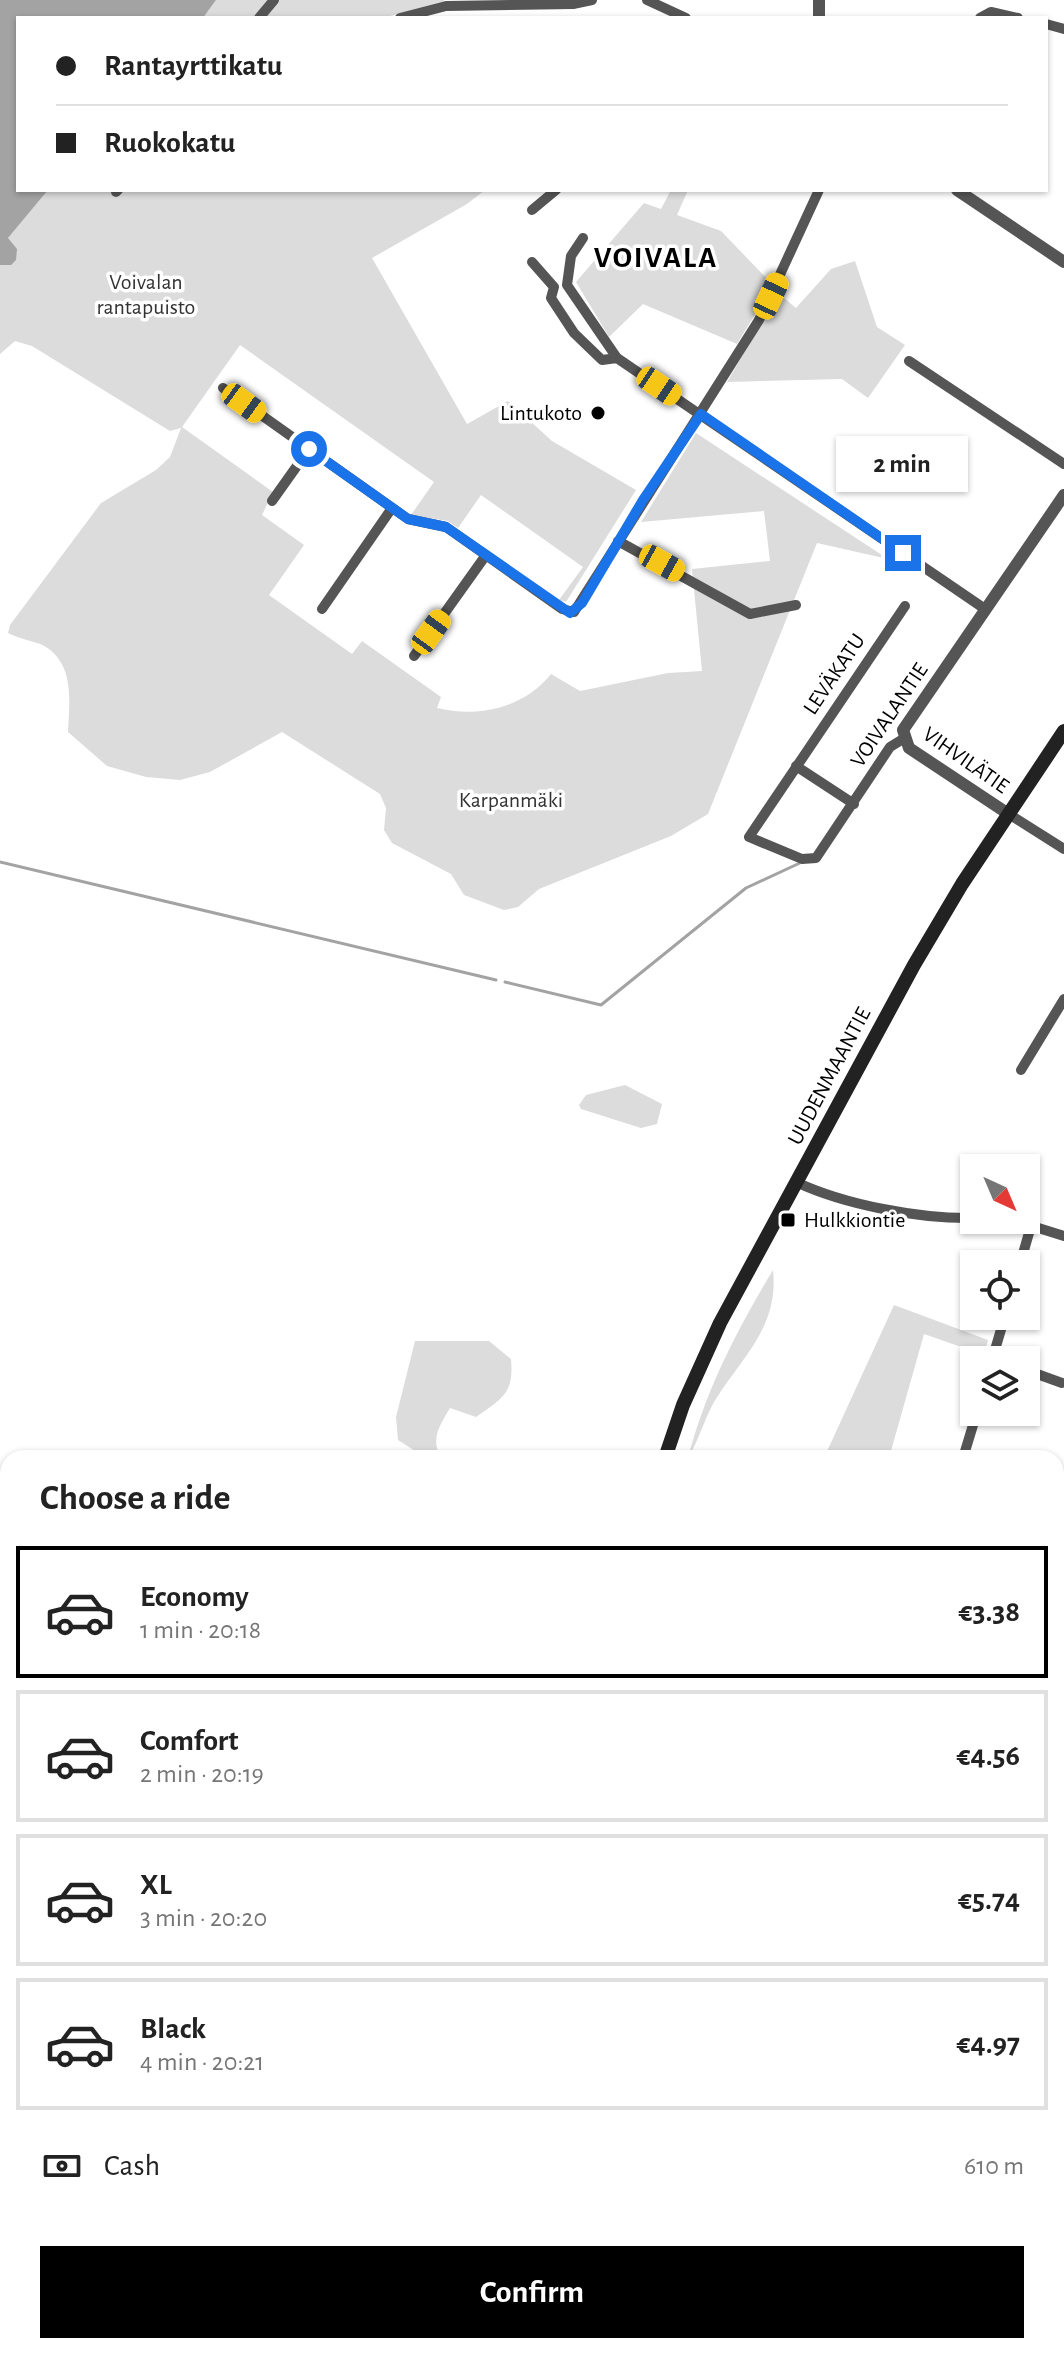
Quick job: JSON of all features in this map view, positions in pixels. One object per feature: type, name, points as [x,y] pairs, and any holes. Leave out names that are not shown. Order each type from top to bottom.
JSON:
[{"type":"main road","name":"UUDENMAANTIE","points":[[668,1450],[699,1367],[914,965],[1007,813],[1064,731]]},
{"type":"street","points":[[261,16],[274,0]]},
{"type":"street","points":[[408,16],[446,6],[573,4],[592,0]]},
{"type":"street","points":[[647,0],[682,16]]},
{"type":"street","points":[[984,16],[991,12],[1009,16]]},
{"type":"street","points":[[532,210],[554,192]]},
{"type":"street","points":[[223,388],[412,521],[446,527],[570,613],[582,603],[765,308],[818,192]]},
{"type":"street","points":[[960,192],[1064,262]]},
{"type":"street","points":[[583,238],[571,256],[567,285],[617,358],[985,609]]},
{"type":"street","points":[[532,262],[554,287]]},
{"type":"street","points":[[554,287],[567,285]]},
{"type":"street","points":[[554,287],[550,294],[553,302],[580,340],[602,360],[617,358]]},
{"type":"street","points":[[909,361],[1064,464]]},
{"type":"street","points":[[272,501],[309,449]]},
{"type":"street","name":"VOIVALANTIE","points":[[749,837],[812,860],[820,855],[890,747],[903,739],[907,723],[1064,495]]},
{"type":"street","points":[[322,609],[392,508]]},
{"type":"street","points":[[618,541],[750,614],[796,605]]},
{"type":"street","points":[[414,656],[486,555]]},
{"type":"street","name":"LEVÄKATU","points":[[749,837],[905,606]]},
{"type":"street","name":"VIHVILÄTIE","points":[[903,739],[909,748],[1007,813]]},
{"type":"street","points":[[796,766],[854,804]]},
{"type":"street","points":[[1007,813],[1064,849]]},
{"type":"street","points":[[1021,1070],[1064,999]]},
{"type":"street","points":[[796,1182],[821,1194],[925,1215],[960,1217]]},
{"type":"street","points":[[1040,1229],[1064,1236]]},
{"type":"street","points":[[1040,1375],[1062,1383]]},
{"type":"street","points":[[965,1450],[973,1426]]},
{"type":"green space","points":[[216,0],[444,0],[390,16],[204,16]]},
{"type":"green space","points":[[46,192],[482,192],[372,258],[467,424],[508,401],[552,441],[636,490],[566,602],[559,600],[583,567],[481,495],[458,528],[448,521],[411,515],[434,482],[240,345],[182,427],[273,492],[262,515],[304,545],[269,595],[352,654],[362,641],[441,697],[437,708],[468,712],[499,708],[528,695],[551,674],[580,691],[668,673],[702,671],[692,569],[770,561],[764,511],[641,522],[696,433],[888,559],[817,543],[708,814],[671,836],[539,889],[518,907],[504,910],[464,895],[451,874],[392,843],[384,830],[386,808],[380,794],[282,732],[210,772],[180,780],[146,777],[107,766],[68,732],[69,688],[57,657],[45,646],[8,633],[10,625],[101,503],[156,470],[170,457],[181,428],[170,431],[32,346],[15,341],[0,354],[0,265],[5,264],[7,239]]},
{"type":"green space","points":[[670,192],[687,192],[677,215],[721,231],[773,285],[737,344],[643,304],[609,337],[576,282],[644,203],[661,209]]},
{"type":"green space","points":[[855,261],[877,327],[905,345],[868,398],[842,379],[727,382],[779,294],[796,308],[831,269]]},
{"type":"green space","points":[[625,1085],[662,1104],[657,1124],[641,1128],[581,1109],[579,1105],[586,1095]]},
{"type":"green space","points":[[773,1270],[770,1309],[764,1325],[714,1402],[690,1450],[704,1408],[747,1315]]},
{"type":"green space","points":[[894,1305],[988,1340],[986,1346],[960,1347],[924,1334],[891,1450],[828,1450]]},
{"type":"green space","points":[[415,1341],[489,1341],[511,1359],[511,1380],[505,1394],[476,1417],[450,1408],[436,1438],[438,1450],[414,1450],[398,1440],[396,1417]]},
{"type":"shaded area","points":[[0,0],[216,0],[204,16],[16,16],[16,192],[46,192],[8,238],[17,249],[16,260],[11,265],[0,265]]},
{"type":"waterway","points":[[0,862],[496,980]]},
{"type":"waterway","points":[[505,982],[601,1005],[746,888],[802,862]]},
{"type":"place","name":"Lintukoto","points":[[598,413]]},
{"type":"place","name":"Hulkkiontie","points":[[788,1220]]},
{"type":"district","name":"VOIVALA","points":[[656,258]]},
{"type":"route","points":[[309,449],[408,519],[446,527],[570,613],[582,603],[643,500],[701,414],[903,553]]},
{"type":"park label","name":"Voivalan rantapuisto","points":[[146,294]]},
{"type":"park label","name":"Karpanmäki","points":[[511,800]]}]
